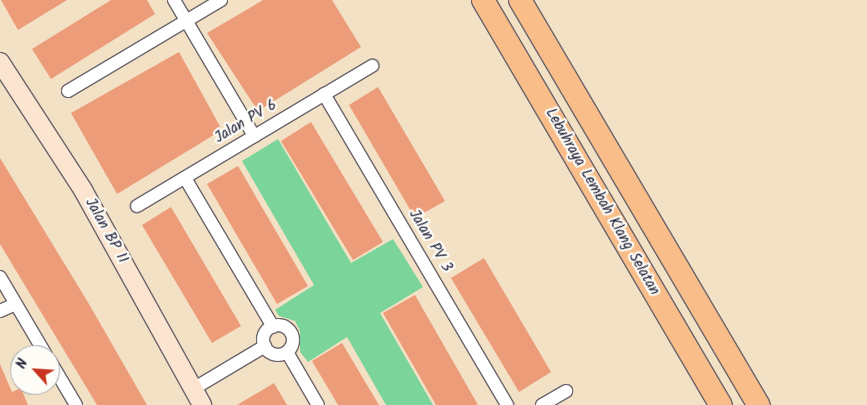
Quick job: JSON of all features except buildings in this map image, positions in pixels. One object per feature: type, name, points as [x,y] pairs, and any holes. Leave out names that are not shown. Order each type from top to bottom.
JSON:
[{"type":"highway","name":"Lebuhraya Lembah Klang Selatan","points":[[483,0],[721,405]]},
{"type":"highway","name":"Lebuhraya Lembah Klang Selatan","points":[[520,0],[759,405]]},
{"type":"street","points":[[174,0],[254,136]]},
{"type":"street","points":[[68,91],[221,0]]},
{"type":"street","name":"Jalan BP 11","points":[[0,62],[83,190],[202,405]]},
{"type":"street","name":"Jalan PV 6","points":[[137,206],[372,66]]},
{"type":"street","name":"Jalan PV 3","points":[[324,94],[507,405]]},
{"type":"street","points":[[185,178],[273,326]]},
{"type":"street","points":[[0,277],[40,345]]},
{"type":"street","points":[[0,311],[16,304]]},
{"type":"street","points":[[273,326],[282,326],[292,335],[292,344],[287,352],[274,354],[265,346],[264,337],[273,326]]},
{"type":"street","points":[[193,389],[265,346]]},
{"type":"street","points":[[287,352],[318,405]]},
{"type":"street","points":[[60,378],[76,405]]},
{"type":"street","points":[[542,405],[566,391]]},
{"type":"green space","points":[[278,139],[351,263],[393,239],[423,287],[380,313],[433,405],[386,405],[347,337],[308,362],[300,352],[300,331],[295,321],[279,316],[275,310],[314,285],[242,161]]}]
